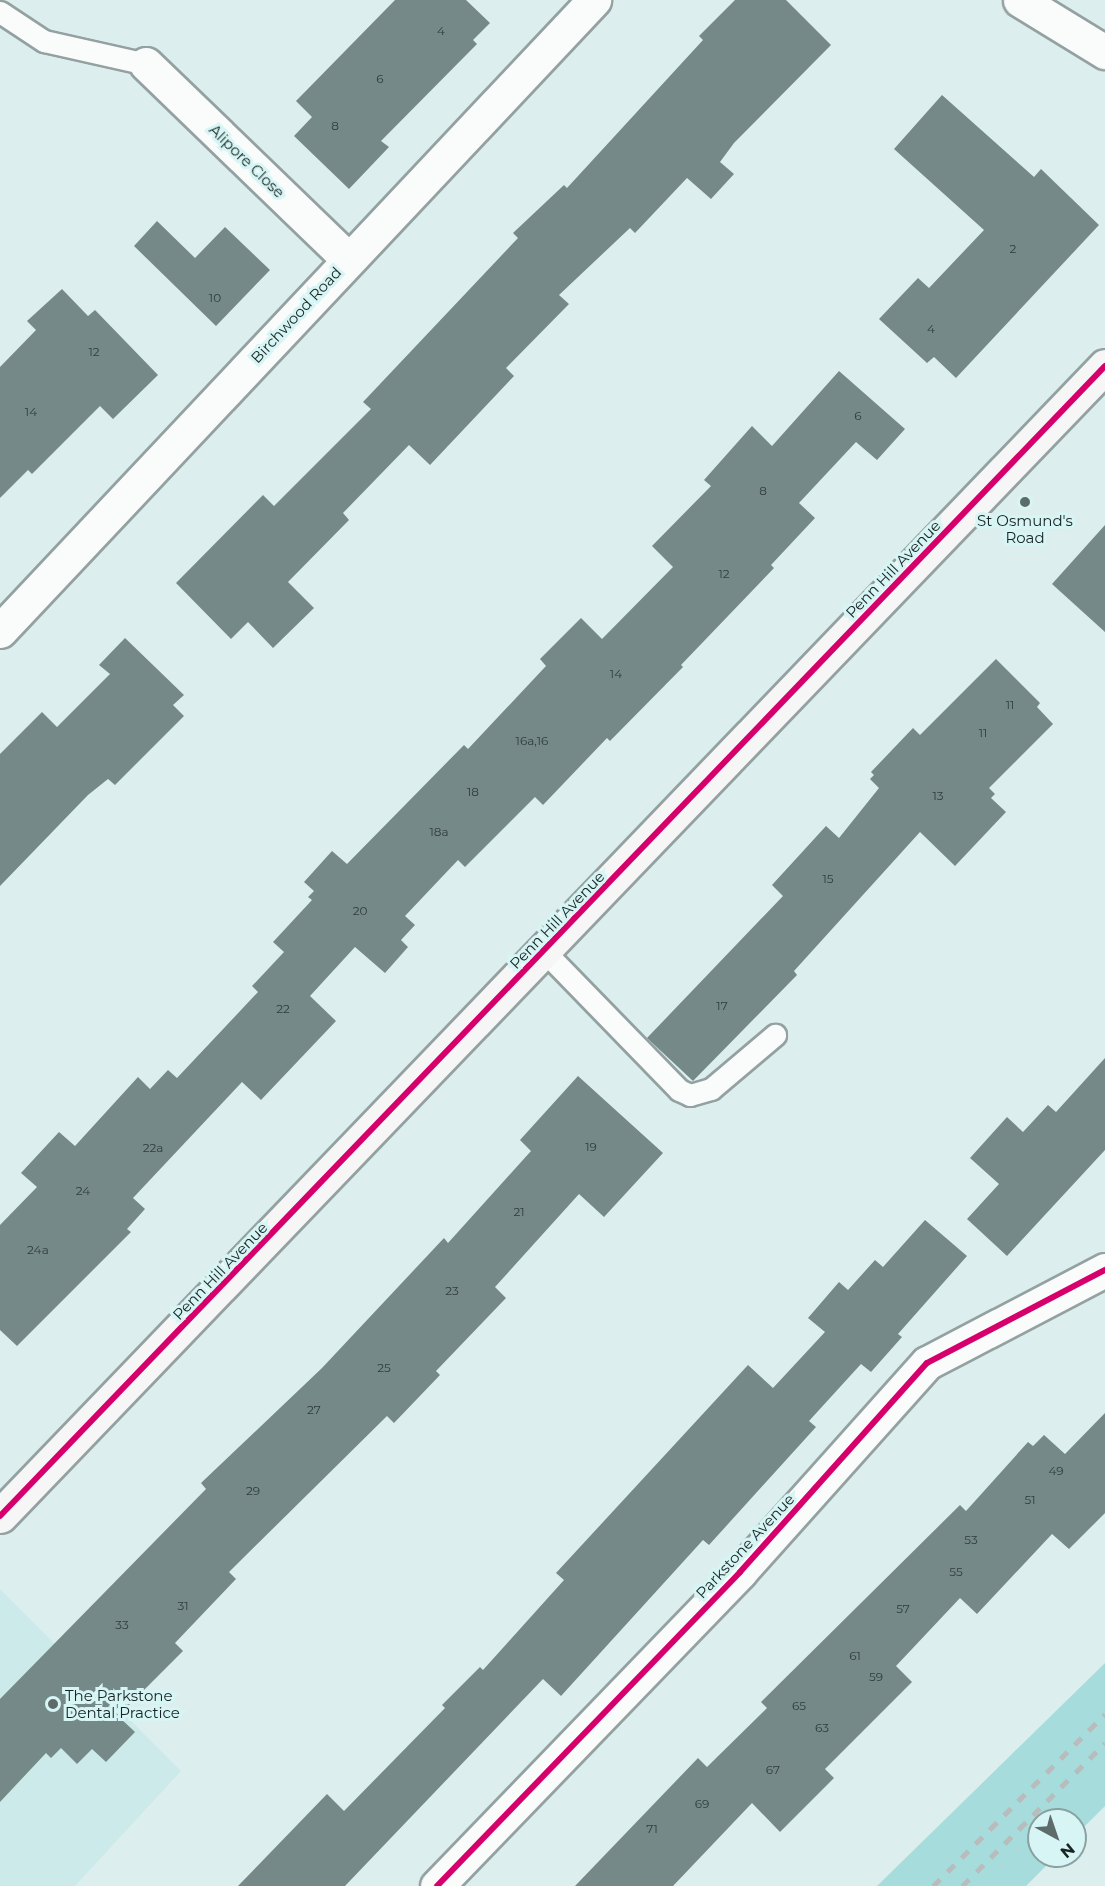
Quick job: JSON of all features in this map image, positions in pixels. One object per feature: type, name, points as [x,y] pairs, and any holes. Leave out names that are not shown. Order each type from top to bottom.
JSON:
[{"type":"street","name":"Birchwood Road","points":[[0,631],[594,0]]},
{"type":"street","points":[[1020,0],[1105,52]]},
{"type":"street","name":"Alipore Close","points":[[146,64],[348,259]]},
{"type":"street","name":"Penn Hill Avenue","points":[[0,1516],[1105,366]]},
{"type":"street","name":"Parkstone Avenue","points":[[437,1886],[740,1572],[927,1363],[1105,1269]]},
{"type":"lane","points":[[0,12],[44,41],[146,64]]},
{"type":"lane","points":[[544,951],[679,1090],[690,1095],[711,1089],[775,1035]]},
{"type":"shaded area","points":[[0,1589],[181,1771],[75,1886],[0,1886]]},
{"type":"shaded area","points":[[1105,1663],[1105,1806],[1087,1824],[1087,1808],[1027,1808],[1027,1868],[1044,1868],[1026,1886],[877,1886]]},
{"type":"building","points":[[395,0],[466,0],[490,23],[473,40],[477,44],[381,141],[389,147],[349,189],[294,136],[312,117],[296,101]]},
{"type":"building","points":[[735,0],[786,0],[831,45],[734,143],[720,162],[734,174],[711,199],[687,178],[635,233],[630,228],[559,295],[569,304],[506,368],[514,376],[430,465],[409,445],[343,513],[349,520],[288,582],[314,608],[273,648],[248,622],[231,639],[176,583],[263,495],[274,506],[371,409],[363,402],[518,238],[513,233],[564,185],[567,188],[703,40],[699,36]]},
{"type":"building","points":[[942,95],[1034,177],[1041,169],[1099,225],[956,378],[934,357],[927,363],[879,319],[918,278],[929,288],[984,230],[894,149]]},
{"type":"building","points":[[157,221],[195,258],[225,227],[270,270],[216,326],[134,246]]},
{"type":"building","points":[[62,289],[88,316],[95,310],[158,375],[113,419],[100,406],[32,474],[28,470],[0,498],[0,367],[36,330],[27,321]]},
{"type":"building","points":[[839,371],[905,429],[877,460],[856,442],[799,503],[815,518],[771,565],[774,568],[681,665],[683,667],[610,741],[607,738],[543,805],[535,797],[465,867],[458,860],[405,916],[415,925],[401,940],[408,947],[385,973],[355,947],[310,996],[336,1021],[261,1100],[242,1082],[133,1198],[145,1209],[127,1229],[131,1232],[17,1346],[0,1330],[0,1225],[37,1187],[21,1173],[59,1132],[75,1146],[138,1077],[150,1089],[168,1070],[177,1078],[258,992],[252,986],[284,952],[273,942],[312,900],[308,897],[314,891],[304,882],[332,851],[347,864],[464,745],[468,749],[546,666],[540,659],[581,618],[602,639],[673,567],[652,546],[711,486],[704,480],[752,426],[772,446]]},
{"type":"building","points":[[1105,525],[1105,632],[1052,584]]},
{"type":"building","points":[[125,638],[184,695],[173,705],[184,716],[115,785],[108,779],[88,795],[0,886],[0,754],[42,712],[57,727],[110,674],[99,665]]},
{"type":"building","points":[[996,659],[1040,703],[1037,707],[1053,724],[989,788],[995,794],[991,798],[1006,812],[955,866],[920,832],[794,971],[797,975],[693,1081],[647,1038],[783,896],[772,885],[826,826],[839,838],[879,788],[870,779],[874,775],[871,772],[913,728],[920,735]]},
{"type":"building","points":[[1105,1058],[1105,1150],[1007,1256],[967,1219],[999,1184],[970,1158],[1007,1117],[1023,1132],[1048,1105],[1056,1112]]},
{"type":"building","points":[[578,1076],[663,1153],[604,1217],[579,1194],[495,1287],[506,1298],[436,1371],[440,1375],[394,1423],[387,1416],[229,1572],[236,1579],[175,1643],[183,1651],[118,1716],[135,1732],[106,1762],[92,1749],[77,1764],[61,1748],[51,1758],[46,1753],[0,1802],[0,1699],[206,1489],[201,1483],[322,1368],[444,1238],[448,1243],[531,1151],[520,1140]]},
{"type":"building","points":[[925,1220],[967,1256],[898,1334],[902,1337],[871,1372],[861,1364],[809,1421],[816,1427],[709,1545],[703,1540],[561,1696],[543,1679],[345,1886],[238,1886],[327,1794],[344,1811],[445,1708],[442,1705],[480,1667],[483,1670],[564,1580],[556,1573],[748,1365],[773,1388],[825,1332],[808,1318],[839,1282],[848,1290],[875,1260],[883,1267]]},
{"type":"building","points":[[1105,1413],[1105,1513],[1069,1549],[1052,1534],[977,1614],[960,1598],[896,1666],[912,1682],[825,1769],[834,1778],[780,1832],[752,1803],[673,1886],[575,1886],[698,1758],[707,1767],[767,1708],[761,1702],[960,1505],[966,1511],[1028,1442],[1033,1446],[1044,1435],[1065,1454]]},
{"type":"railway","points":[[933,1886],[1105,1714]]},
{"type":"railway","points":[[962,1886],[1105,1743]]},
{"type":"cycle path","points":[[0,1516],[1105,366]]},
{"type":"cycle path","points":[[437,1886],[740,1572],[927,1363],[1105,1270]]},
{"type":"place","name":"St Osmund's Road","points":[[1025,502]]},
{"type":"place","name":"The Parkstone Dental Practice","points":[[53,1704]]}]
